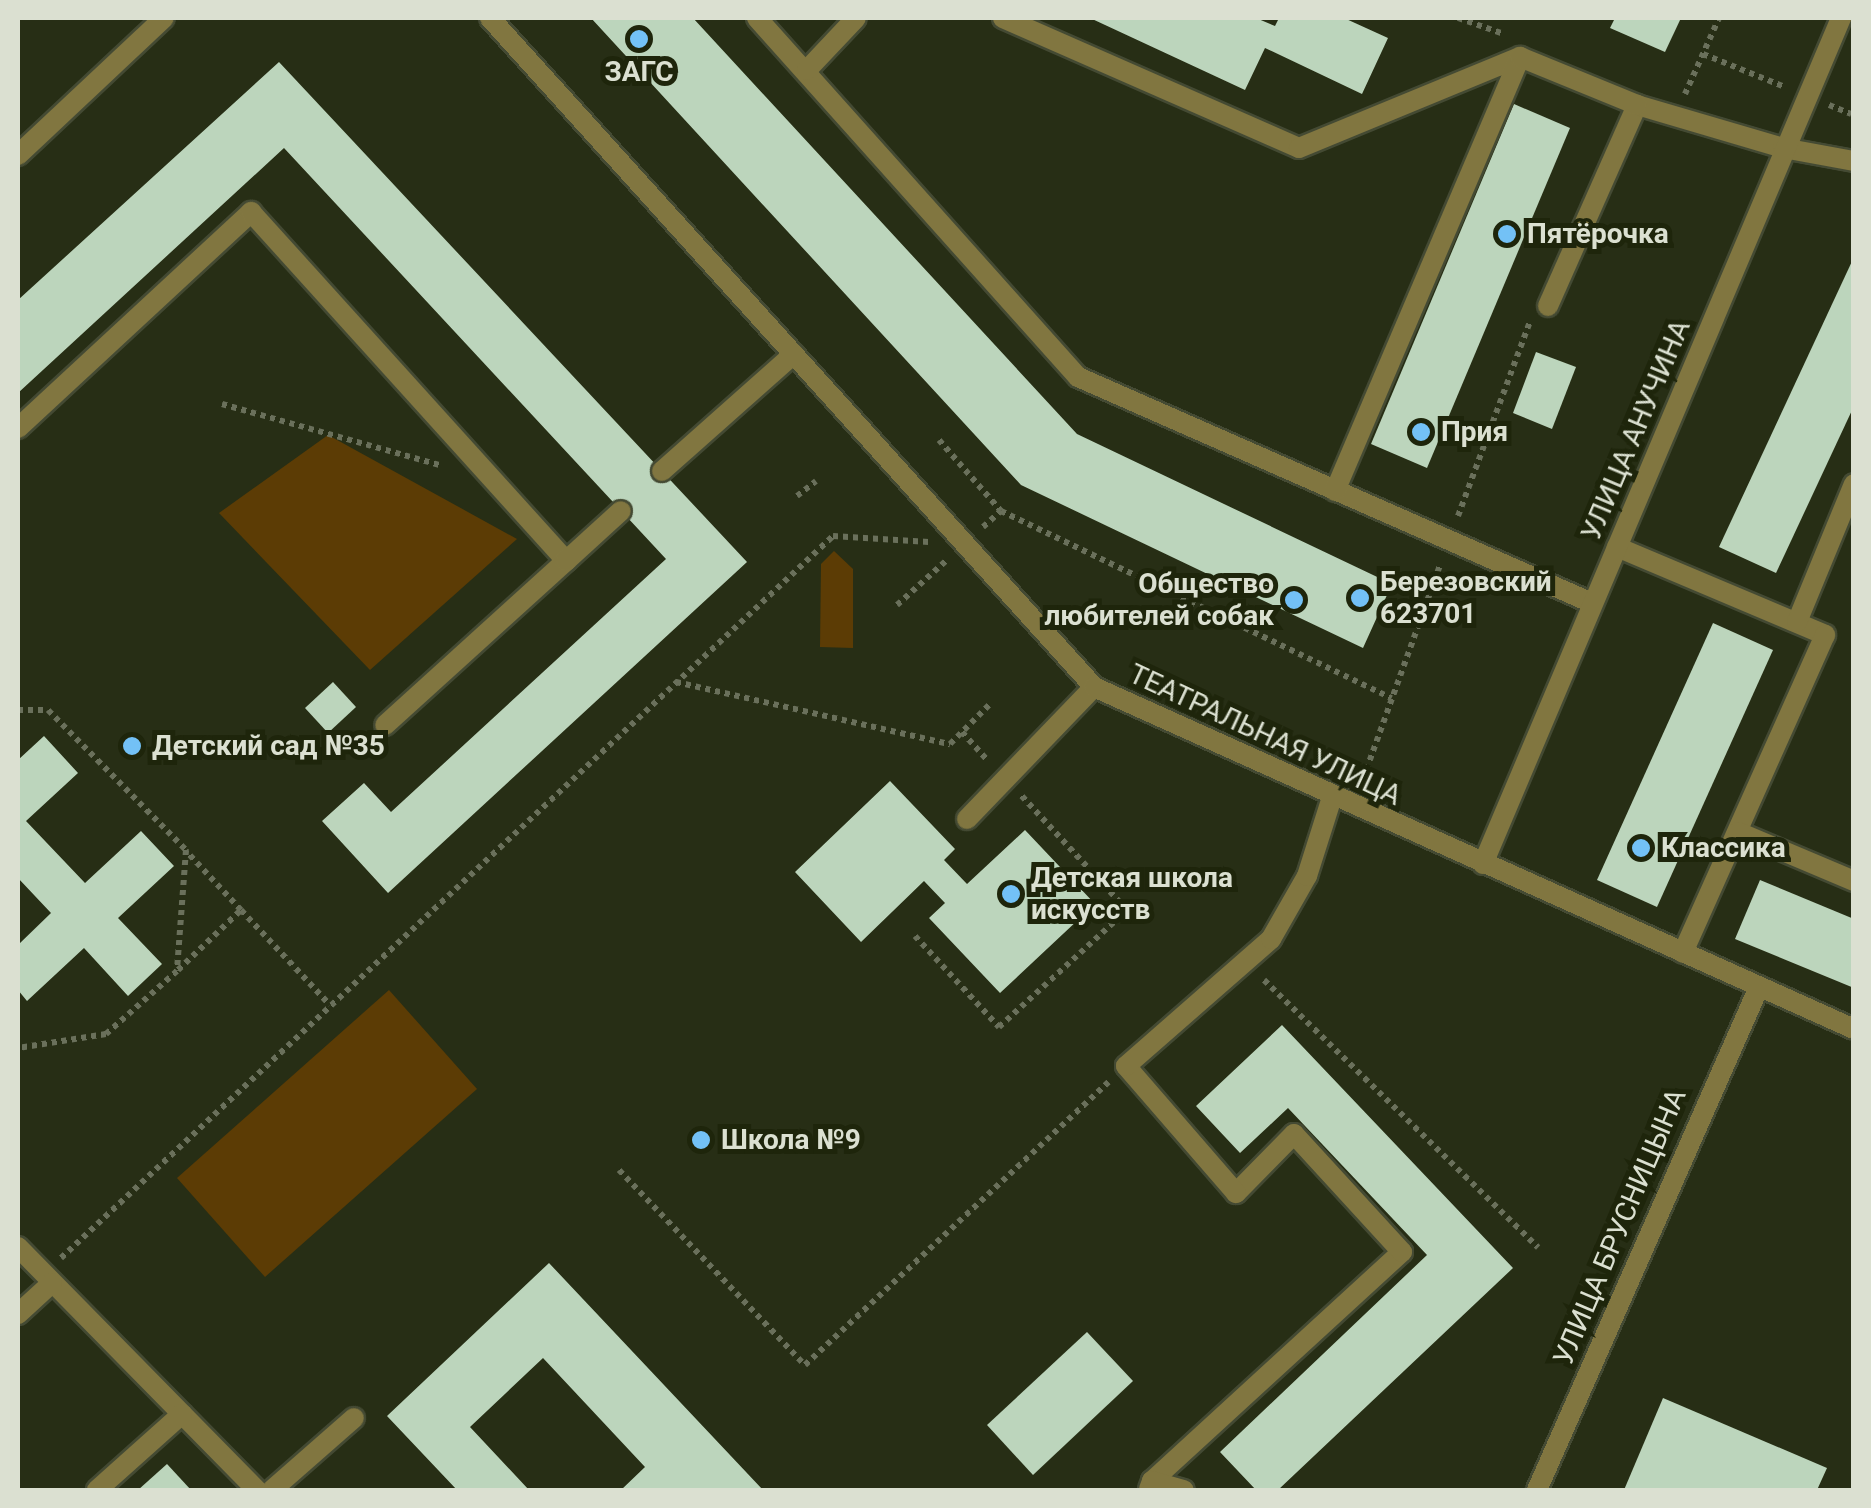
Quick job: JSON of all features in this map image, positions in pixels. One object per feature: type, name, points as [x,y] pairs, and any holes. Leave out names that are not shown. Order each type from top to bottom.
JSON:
[{"type":"street","points":[[18,155],[164,18]]},
{"type":"street","name":"ТЕАТРАЛЬНАЯ УЛИЦА","points":[[490,18],[1094,687],[1854,1030]]},
{"type":"street","points":[[757,18],[1078,377],[1592,604]]},
{"type":"street","points":[[807,70],[856,18]]},
{"type":"street","points":[[1002,18],[1299,148],[1520,58],[1636,105],[1783,148],[1854,162]]},
{"type":"street","name":"УЛИЦА АНУЧИНА","points":[[1484,864],[1841,18]]},
{"type":"street","points":[[1335,490],[1520,58]]},
{"type":"street","points":[[1543,303],[1636,105]]},
{"type":"street","points":[[18,428],[250,212],[566,561]]},
{"type":"street","points":[[662,471],[794,354]]},
{"type":"street","points":[[1797,622],[1854,484]]},
{"type":"street","points":[[385,726],[621,511]]},
{"type":"street","points":[[1617,548],[1825,634],[1683,953]]},
{"type":"street","points":[[967,819],[1008,782],[1094,687]]},
{"type":"street","points":[[1150,1486],[1402,1252],[1294,1134],[1236,1193],[1126,1066],[1271,939],[1306,876],[1332,797]]},
{"type":"street","points":[[1738,832],[1854,881]]},
{"type":"street","name":"УЛИЦА БРУСНИЦЫНА","points":[[1537,1490],[1758,987]]},
{"type":"street","points":[[18,1247],[257,1490]]},
{"type":"street","points":[[18,1314],[48,1278]]},
{"type":"street","points":[[98,1490],[182,1414]]},
{"type":"street","points":[[272,1490],[354,1418]]},
{"type":"street","points":[[1150,1486],[1184,1490]]},
{"type":"path","points":[[1458,18],[1512,37]]},
{"type":"path","points":[[1667,94],[1683,100],[1719,18]]},
{"type":"path","points":[[1702,54],[1851,114]]},
{"type":"path","points":[[938,440],[1000,511],[1391,698],[1543,303]]},
{"type":"path","points":[[222,404],[493,480]]},
{"type":"path","points":[[797,496],[816,481]]},
{"type":"path","points":[[48,1278],[330,1005],[833,536],[965,545]]},
{"type":"path","points":[[897,605],[965,545]]},
{"type":"path","points":[[676,682],[950,744],[989,705]]},
{"type":"path","points":[[18,710],[48,710],[186,850],[330,1005]]},
{"type":"path","points":[[915,936],[999,1028],[1128,910],[962,732]]},
{"type":"path","points":[[177,971],[186,850]]},
{"type":"path","points":[[18,1048],[106,1034],[241,910]]},
{"type":"path","points":[[1245,962],[1538,1247]]},
{"type":"path","points":[[619,1170],[806,1365],[1126,1066]]},
{"type":"shaded area","points":[[328,435],[517,539],[370,670],[219,513]]},
{"type":"shaded area","points":[[834,551],[853,569],[853,648],[820,647],[821,564]]},
{"type":"shaded area","points":[[389,990],[477,1089],[265,1277],[177,1178]]},
{"type":"building","points":[[591,18],[693,18],[1077,434],[1392,584],[1363,648],[1021,485]]},
{"type":"building","points":[[1090,18],[1256,18],[1275,26],[1279,18],[1344,18],[1388,38],[1362,94],[1265,48],[1245,90]]},
{"type":"building","points":[[1615,18],[1681,18],[1665,52],[1610,28]]},
{"type":"building","points":[[279,62],[747,562],[388,893],[322,821],[364,783],[391,812],[666,559],[284,148],[18,393],[18,300]]},
{"type":"building","points":[[1514,104],[1570,128],[1427,468],[1371,444]]},
{"type":"building","points":[[1854,257],[1854,406],[1776,573],[1719,547]]},
{"type":"building","points":[[1536,352],[1576,367],[1552,429],[1513,413]]},
{"type":"building","points":[[1713,623],[1773,650],[1657,907],[1597,880]]},
{"type":"building","points":[[333,682],[356,707],[328,733],[305,708]]},
{"type":"building","points":[[44,736],[78,773],[26,821],[85,883],[141,831],[174,866],[118,918],[162,964],[128,996],[84,948],[27,1001],[18,990],[18,945],[51,913],[18,878],[18,760]]},
{"type":"building","name":"Детская школа искусств","points":[[890,781],[955,849],[944,860],[967,884],[1025,830],[1095,904],[1000,993],[929,918],[945,903],[924,881],[861,942],[795,872]]},
{"type":"building","points":[[1760,880],[1854,919],[1854,988],[1735,939]]},
{"type":"building","points":[[1282,1025],[1513,1268],[1278,1490],[1256,1490],[1220,1452],[1427,1255],[1288,1108],[1240,1153],[1196,1106]]},
{"type":"building","points":[[549,1263],[763,1490],[621,1490],[645,1467],[543,1358],[470,1427],[529,1490],[457,1490],[387,1416]]},
{"type":"building","points":[[1087,1332],[1133,1381],[1033,1475],[987,1425]]},
{"type":"building","points":[[1663,1398],[1827,1468],[1817,1490],[1624,1490]]},
{"type":"building","points":[[167,1464],[191,1490],[138,1490]]},
{"type":"place","name":"ЗАГС","points":[[639,39]]},
{"type":"place","name":"Пятёрочка","points":[[1507,234]]},
{"type":"place","name":"Прия","points":[[1421,432]]},
{"type":"place","name":"Березовский 623701","points":[[1360,598]]},
{"type":"place","name":"Общество любителей собак","points":[[1294,600]]},
{"type":"place","name":"Детский сад №35","points":[[132,746]]},
{"type":"place","name":"Классика","points":[[1641,848]]},
{"type":"place","name":"Детская школа искусств","points":[[1011,894]]},
{"type":"place","name":"Школа №9","points":[[701,1140]]}]
